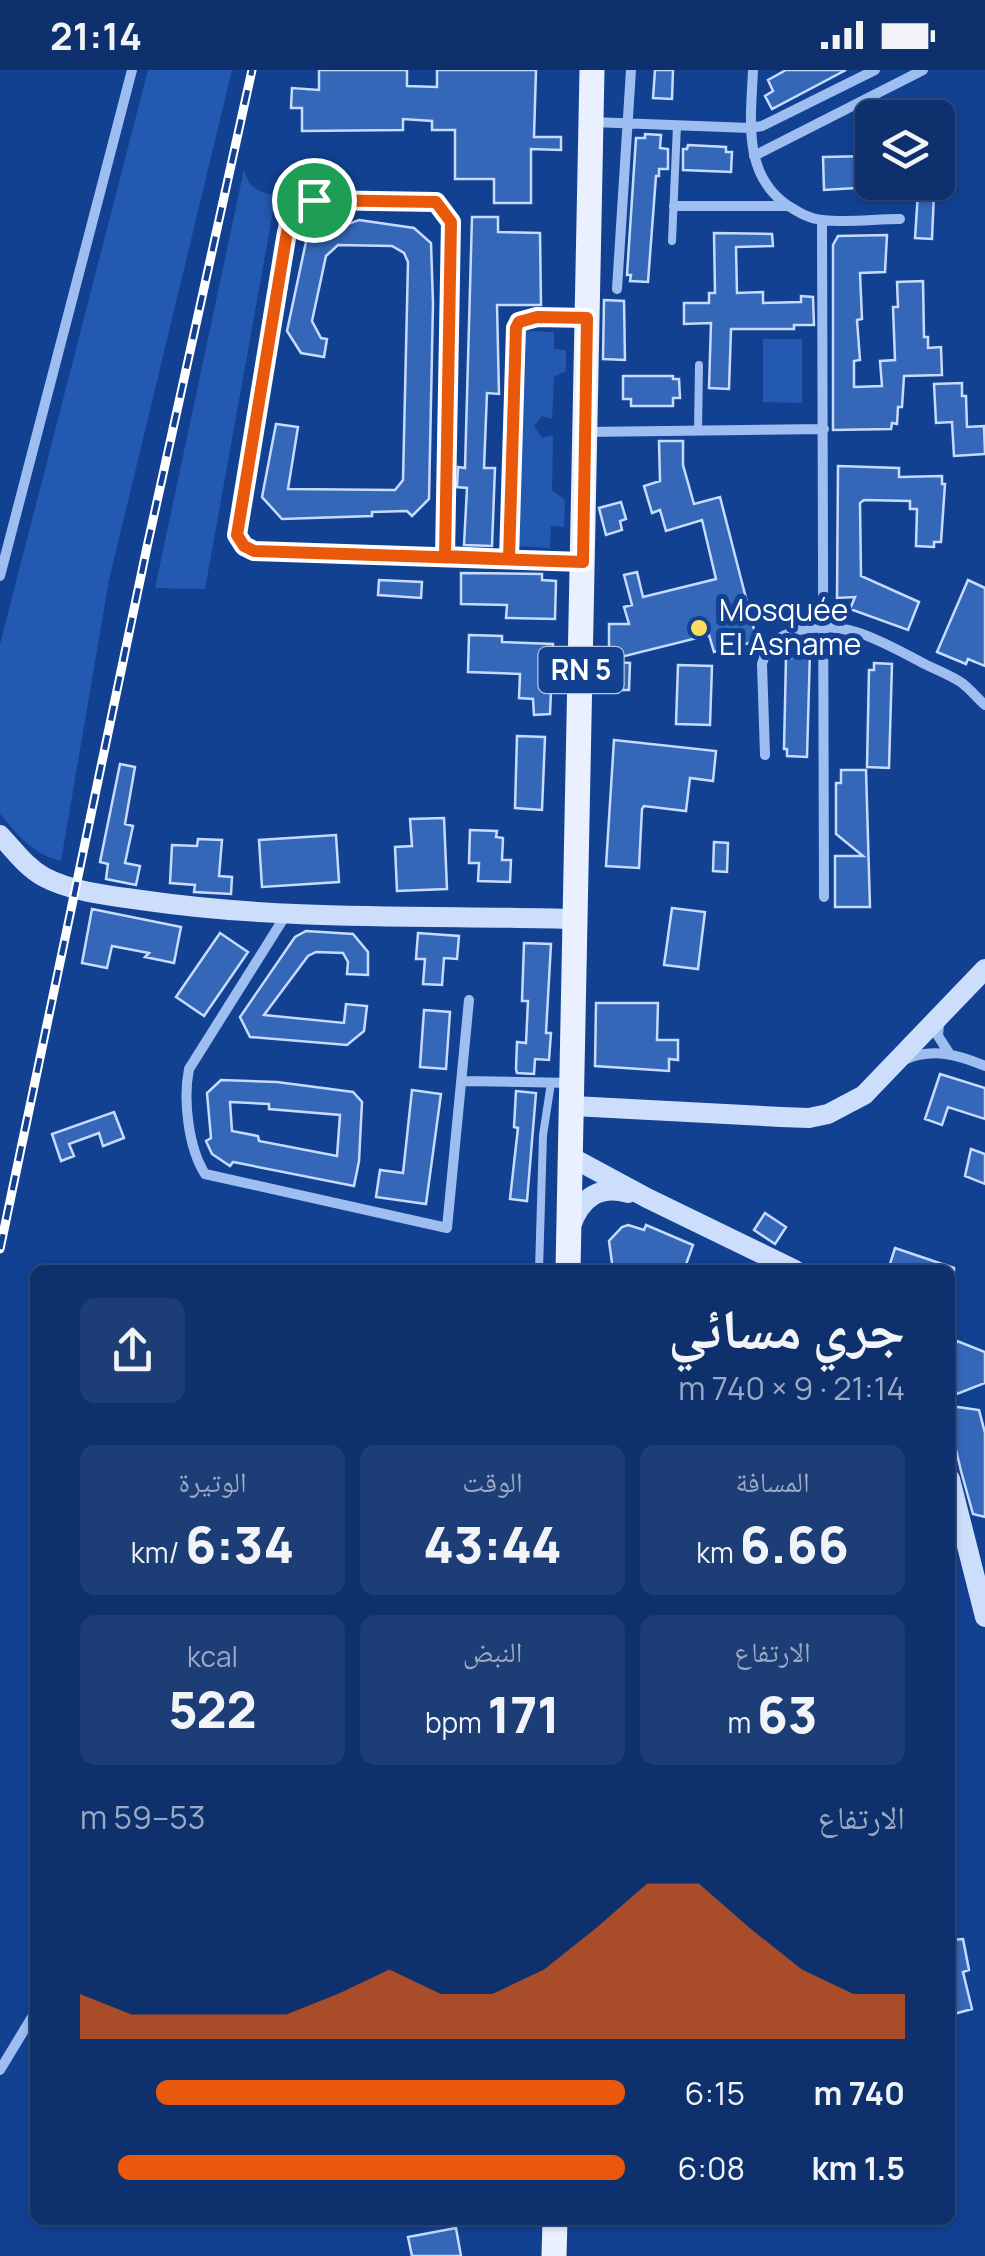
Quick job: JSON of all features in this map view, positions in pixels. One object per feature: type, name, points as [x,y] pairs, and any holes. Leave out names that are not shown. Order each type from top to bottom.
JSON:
[{"type":"main road","name":"RN 5","points":[[565,1256],[571,1156],[566,1090],[576,920],[592,70]]},
{"type":"main road","points":[[554,2225],[554,2256]]},
{"type":"street","points":[[0,576],[132,70]]},
{"type":"street","points":[[618,289],[630,70]]},
{"type":"street","points":[[754,70],[750,128],[754,156],[772,194],[802,215],[822,220],[900,219]]},
{"type":"street","points":[[591,122],[762,126],[875,70]]},
{"type":"street","points":[[754,156],[922,70]]},
{"type":"street","points":[[445,556],[451,222],[436,202],[314,200],[300,204],[291,214],[286,238],[237,535],[244,546],[254,551],[583,562]]},
{"type":"street","points":[[674,206],[788,206]]},
{"type":"street","points":[[822,220],[824,897]]},
{"type":"street","points":[[585,432],[824,430]]},
{"type":"street","points":[[764,755],[762,664],[766,651],[774,640],[786,634],[825,624],[874,637],[961,683],[985,705]]},
{"type":"street","points":[[0,835],[38,872],[76,887],[192,907],[576,920]]},
{"type":"street","points":[[288,912],[189,1068],[185,1088],[193,1142],[196,1160],[205,1174],[447,1228],[470,1000]]},
{"type":"street","points":[[462,1081],[809,1118],[845,1108],[864,1094],[985,969]]},
{"type":"street","points":[[944,1011],[938,1036],[949,1054]]},
{"type":"street","points":[[892,1065],[912,1056],[949,1054],[985,1066]]},
{"type":"street","points":[[571,1156],[785,1265]]},
{"type":"street","points":[[565,1256],[574,1217],[593,1194],[608,1189],[647,1198]]},
{"type":"street","points":[[955,1499],[985,1617]]},
{"type":"street","points":[[0,2070],[30,2020]]},
{"type":"lane","points":[[672,241],[677,126]]},
{"type":"lane","points":[[509,559],[516,328],[524,318],[587,318]]},
{"type":"lane","points":[[698,431],[699,366]]},
{"type":"lane","points":[[539,1265],[543,1135],[566,1090]]},
{"type":"shaded area","points":[[148,70],[232,70],[109,580],[61,861],[34,849],[0,814],[0,644]]},
{"type":"shaded area","points":[[244,169],[255,188],[276,195],[205,589],[155,588]]},
{"type":"shaded area","points":[[526,331],[554,332],[554,349],[566,350],[566,371],[554,377],[552,419],[542,416],[534,426],[542,438],[553,435],[552,490],[565,500],[564,527],[551,526],[550,548],[518,546],[526,345],[521,340]]},
{"type":"shaded area","points":[[763,339],[802,339],[802,403],[763,402]]},
{"type":"building","points":[[319,70],[407,70],[407,86],[437,87],[437,70],[536,70],[534,137],[561,137],[561,150],[531,149],[531,203],[494,203],[494,179],[455,179],[455,130],[432,130],[432,121],[403,119],[403,130],[302,131],[302,108],[291,108],[292,88],[319,90]]},
{"type":"building","points":[[655,70],[673,70],[672,99],[653,98]]},
{"type":"building","points":[[786,70],[846,70],[772,109],[765,96],[773,91],[768,80]]},
{"type":"building","points":[[645,134],[661,135],[660,148],[668,149],[668,169],[659,169],[656,176],[648,282],[630,281],[631,275],[627,275],[636,138],[645,138]]},
{"type":"building","points":[[688,145],[726,147],[726,152],[732,152],[731,172],[683,170],[683,149]]},
{"type":"building","points":[[855,156],[855,188],[824,190],[823,157]]},
{"type":"building","points":[[917,200],[934,200],[932,239],[915,238]]},
{"type":"building","points":[[472,217],[498,217],[498,232],[540,233],[541,305],[497,305],[499,394],[487,393],[484,468],[495,468],[492,546],[464,545],[467,488],[457,487],[458,467],[465,468]]},
{"type":"building","points":[[359,220],[414,228],[431,243],[429,499],[412,516],[407,511],[282,519],[262,497],[276,424],[298,427],[288,489],[395,490],[403,480],[408,262],[404,253],[392,246],[338,245],[326,256],[312,321],[321,338],[327,339],[324,357],[301,353],[287,331],[307,237],[322,222]]},
{"type":"building","points":[[714,233],[772,234],[773,246],[736,247],[737,293],[763,292],[763,303],[801,302],[801,296],[813,297],[814,325],[794,325],[794,329],[731,329],[729,389],[709,388],[711,323],[684,324],[684,303],[709,303],[709,293],[715,293]]},
{"type":"building","points":[[887,235],[885,272],[860,273],[860,360],[854,361],[854,387],[882,386],[880,361],[895,360],[893,307],[898,307],[897,282],[923,281],[924,337],[928,337],[928,348],[941,347],[942,375],[904,376],[902,407],[898,407],[897,424],[892,423],[891,429],[833,430],[833,245],[838,236]]},
{"type":"building","points":[[604,300],[624,301],[625,360],[603,359]]},
{"type":"building","points":[[623,376],[673,376],[679,379],[680,398],[673,398],[673,406],[631,406],[631,399],[623,399]]},
{"type":"building","points":[[962,383],[967,427],[984,426],[985,454],[954,456],[952,422],[936,423],[934,384]]},
{"type":"building","points":[[659,441],[683,441],[683,465],[694,504],[720,497],[757,641],[714,652],[709,635],[609,660],[609,624],[629,624],[624,607],[632,605],[624,575],[637,572],[643,597],[716,579],[702,520],[666,531],[660,510],[652,513],[644,486],[660,481]]},
{"type":"building","points":[[838,466],[899,468],[899,477],[942,476],[945,484],[941,542],[934,542],[934,547],[916,546],[917,509],[910,509],[910,501],[860,503],[861,576],[919,602],[908,630],[850,609],[855,597],[837,598]]},
{"type":"building","points":[[621,502],[626,519],[620,521],[622,530],[606,535],[599,508]]},
{"type":"building","points":[[461,573],[542,574],[542,580],[556,581],[555,619],[506,618],[507,605],[461,604]]},
{"type":"building","points":[[379,580],[422,582],[421,598],[378,595]]},
{"type":"building","points":[[968,580],[985,588],[985,666],[968,659],[966,664],[937,652]]},
{"type":"building","points":[[469,635],[502,636],[502,642],[553,644],[550,714],[534,715],[533,699],[519,698],[520,674],[468,672]]},
{"type":"building","points":[[791,650],[810,651],[807,757],[787,756],[784,749],[786,657],[791,658]]},
{"type":"building","points":[[615,662],[630,663],[629,690],[615,690]]},
{"type":"building","points":[[874,663],[892,664],[889,768],[867,767],[869,670],[874,670]]},
{"type":"building","points":[[678,665],[712,666],[710,725],[676,724]]},
{"type":"building","points":[[517,736],[545,737],[542,810],[515,808]]},
{"type":"building","points":[[614,740],[716,751],[713,781],[690,778],[686,811],[644,806],[642,809],[639,868],[606,866]]},
{"type":"building","points":[[120,764],[135,767],[125,824],[133,826],[125,863],[140,866],[136,885],[106,879],[108,864],[100,862]]},
{"type":"building","points":[[841,770],[866,770],[870,907],[835,907],[835,856],[863,856],[836,834],[836,783],[841,783]]},
{"type":"building","points":[[444,818],[447,889],[397,891],[395,847],[412,846],[410,819]]},
{"type":"building","points":[[470,830],[497,831],[496,837],[503,838],[502,860],[511,860],[510,882],[478,881],[479,863],[469,863]]},
{"type":"building","points":[[336,835],[339,882],[262,887],[259,840]]},
{"type":"building","points":[[198,839],[222,840],[219,876],[232,877],[231,894],[194,892],[195,885],[170,883],[172,845],[197,846]]},
{"type":"building","points":[[714,842],[728,843],[727,872],[713,871]]},
{"type":"building","points":[[672,908],[705,912],[698,969],[664,965]]},
{"type":"building","points":[[92,909],[181,927],[174,963],[145,957],[149,953],[112,946],[107,968],[82,963]]},
{"type":"building","points":[[306,931],[353,934],[368,952],[368,975],[347,974],[348,962],[343,953],[316,952],[308,956],[264,1015],[344,1023],[346,1004],[367,1006],[364,1031],[347,1045],[250,1037],[240,1017],[295,937]]},
{"type":"building","points":[[220,933],[248,952],[204,1016],[176,997]]},
{"type":"building","points":[[418,933],[459,936],[457,959],[444,958],[442,985],[423,984],[425,959],[416,959]]},
{"type":"building","points":[[524,943],[551,944],[546,1033],[551,1033],[549,1060],[535,1059],[534,1074],[517,1073],[516,1069],[517,1042],[526,1043],[528,1001],[522,1001]]},
{"type":"building","points":[[596,1003],[658,1003],[657,1040],[678,1040],[678,1060],[669,1059],[669,1071],[595,1066]]},
{"type":"building","points":[[424,1010],[450,1012],[446,1069],[420,1067]]},
{"type":"building","points":[[940,1074],[985,1088],[985,1119],[948,1107],[942,1125],[925,1119]]},
{"type":"building","points":[[221,1080],[277,1082],[353,1092],[362,1102],[354,1186],[233,1162],[230,1166],[212,1154],[206,1141],[211,1138],[207,1093]],"holes":[[[230,1102],[269,1104],[269,1109],[340,1115],[337,1156],[259,1141],[258,1136],[232,1131]]]},
{"type":"building","points":[[412,1090],[441,1094],[426,1204],[376,1197],[380,1170],[403,1173]]},
{"type":"building","points":[[516,1091],[536,1093],[527,1201],[510,1199],[518,1128],[514,1127]]},
{"type":"building","points":[[114,1112],[124,1138],[103,1146],[99,1133],[69,1144],[74,1156],[61,1161],[52,1134]]},
{"type":"building","points":[[971,1149],[985,1154],[985,1184],[965,1176]]},
{"type":"building","points":[[765,1213],[786,1227],[775,1244],[754,1230]]},
{"type":"building","points":[[646,1225],[693,1245],[686,1265],[612,1265],[609,1241],[622,1227],[644,1230]]},
{"type":"building","points":[[895,1248],[945,1265],[890,1265]]},
{"type":"building","points":[[957,1341],[985,1352],[985,1383],[957,1394],[955,1389]]},
{"type":"building","points":[[955,1408],[979,1410],[985,1433],[985,1517],[973,1514],[961,1471],[955,1445]]},
{"type":"building","points":[[963,1939],[969,1970],[963,1972],[972,2009],[955,2014],[955,1940]]},
{"type":"building","points":[[456,2228],[461,2256],[412,2256],[408,2237]]},
{"type":"railway","points":[[0,1249],[252,70]]},
{"type":"place","name":"Mosquée El Asname","points":[[699,628]]},
{"type":"route","points":[[314,200],[436,202],[451,222],[445,556],[509,559],[516,328],[524,318],[587,318],[583,562],[254,551],[244,546],[237,535],[286,238],[291,214],[300,204],[314,200]]}]
